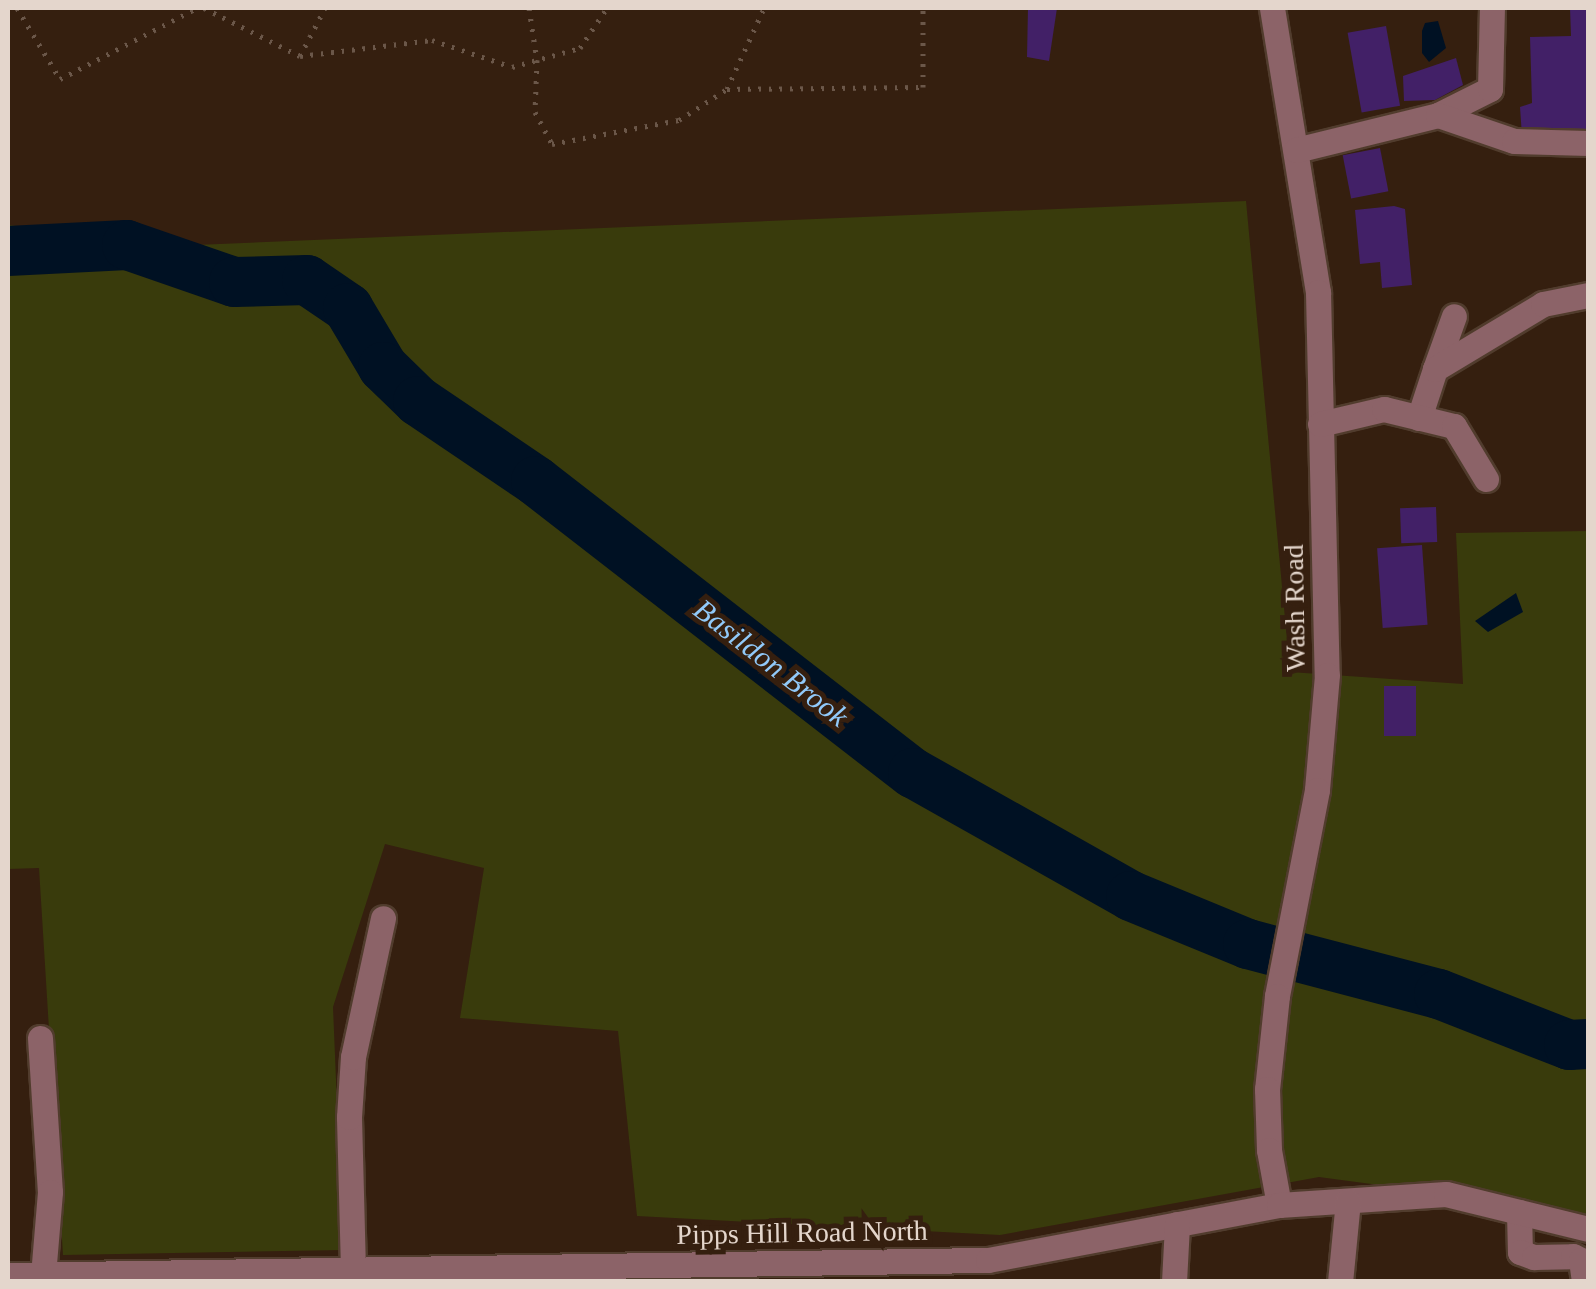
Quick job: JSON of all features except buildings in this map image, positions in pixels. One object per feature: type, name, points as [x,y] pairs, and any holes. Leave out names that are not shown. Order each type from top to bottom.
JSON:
[{"type":"street","name":"Wash Road","points":[[1272,8],[1318,292],[1327,675],[1317,790],[1291,918],[1267,1090],[1269,1150],[1279,1205]]},
{"type":"street","points":[[1296,150],[1438,115],[1490,89],[1492,8]]},
{"type":"street","points":[[1438,115],[1496,136],[1537,144],[1588,143]]},
{"type":"street","points":[[1435,369],[1543,304],[1588,295]]},
{"type":"street","points":[[1418,418],[1454,316]]},
{"type":"street","points":[[1320,424],[1384,409],[1454,426],[1486,479]]},
{"type":"street","points":[[353,1270],[353,1056],[382,918]]},
{"type":"street","points":[[40,1038],[50,1192],[42,1275]]},
{"type":"street","name":"Pipps Hill Road North","points":[[8,1275],[353,1270],[946,1271],[1279,1205],[1446,1194],[1588,1229]]},
{"type":"street","points":[[1340,1282],[1348,1201]]},
{"type":"street","points":[[1518,1212],[1520,1252],[1534,1257],[1573,1256],[1580,1260],[1584,1282]]},
{"type":"street","points":[[1174,1282],[1177,1224]]},
{"type":"path","points":[[17,8],[60,79],[200,8],[300,56],[432,40],[512,66],[580,48],[607,8]]},
{"type":"path","points":[[300,56],[325,8]]},
{"type":"path","points":[[529,8],[536,60],[535,112],[552,144],[679,120],[727,89],[923,86],[924,8]]},
{"type":"path","points":[[727,89],[764,8]]},
{"type":"shaded area","points":[[1246,201],[1290,672],[1463,684],[1456,533],[1588,531],[1588,1229],[1446,1194],[1319,1177],[1000,1235],[637,1216],[618,1031],[460,1018],[484,868],[385,844],[333,1007],[343,1250],[63,1255],[39,868],[8,869],[8,225],[196,245]]},
{"type":"water","points":[[1438,21],[1446,48],[1429,62],[1422,53],[1422,31],[1425,23]]},
{"type":"water","points":[[1516,593],[1523,612],[1488,632],[1475,621]]},
{"type":"waterway","name":"Basildon Brook","points":[[8,251],[127,245],[234,282],[307,280],[348,308],[383,367],[418,401],[536,481],[913,773],[1131,896],[1248,944],[1439,994],[1569,1045],[1588,1044]]}]
